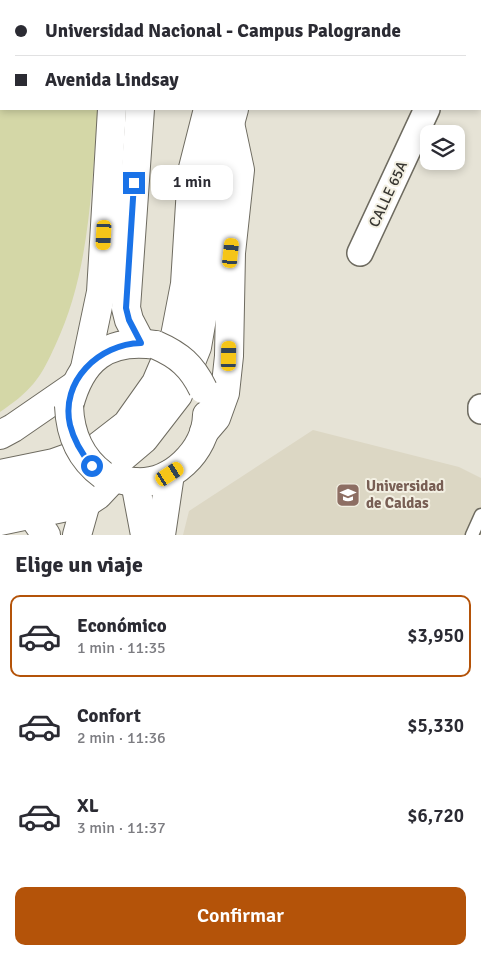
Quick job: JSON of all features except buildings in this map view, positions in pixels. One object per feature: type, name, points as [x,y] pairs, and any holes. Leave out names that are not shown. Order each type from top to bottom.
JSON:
[{"type":"main road","points":[[112,110],[101,292],[76,387],[69,424],[75,440],[92,466],[117,478],[153,480],[170,474],[191,456],[204,432],[216,418],[225,393],[229,356],[231,253],[240,170],[224,113]]},
{"type":"main road","points":[[140,110],[126,308],[129,320],[148,344]]},
{"type":"main road","points":[[0,474],[54,463],[96,448],[127,424],[156,383],[174,341],[183,293],[192,172],[224,113]]},
{"type":"main road","points":[[0,499],[68,483],[111,467],[144,439],[178,395],[197,347],[207,290],[211,212],[224,113]]},
{"type":"main road","points":[[0,435],[76,387],[104,352],[128,343],[148,344],[172,352],[185,361],[203,389],[207,417],[204,432]]},
{"type":"main road","points":[[161,535],[170,474]]},
{"type":"main road","points":[[0,521],[39,525],[86,503],[117,478]]},
{"type":"main road","points":[[117,478],[144,535]]},
{"type":"main road","points":[[77,535],[86,503]]},
{"type":"street","name":"CALLE 65A","points":[[360,253],[428,110]]},
{"type":"lane","points":[[472,535],[481,515]]},
{"type":"shaded area","name":"Universidad de Caldas","points":[[313,430],[459,467],[481,478],[481,535],[183,535],[189,511]]},
{"type":"green space","points":[[0,110],[98,110],[87,230],[76,289],[67,318],[50,356],[37,379],[22,395],[0,412]]},
{"type":"place","name":"Universidad de Caldas","points":[[348,495]]},
{"type":"route","points":[[92,466],[75,440],[69,424],[69,406],[74,386],[84,368],[93,359],[116,346],[128,343],[141,343],[129,320],[126,308],[134,183]]}]
